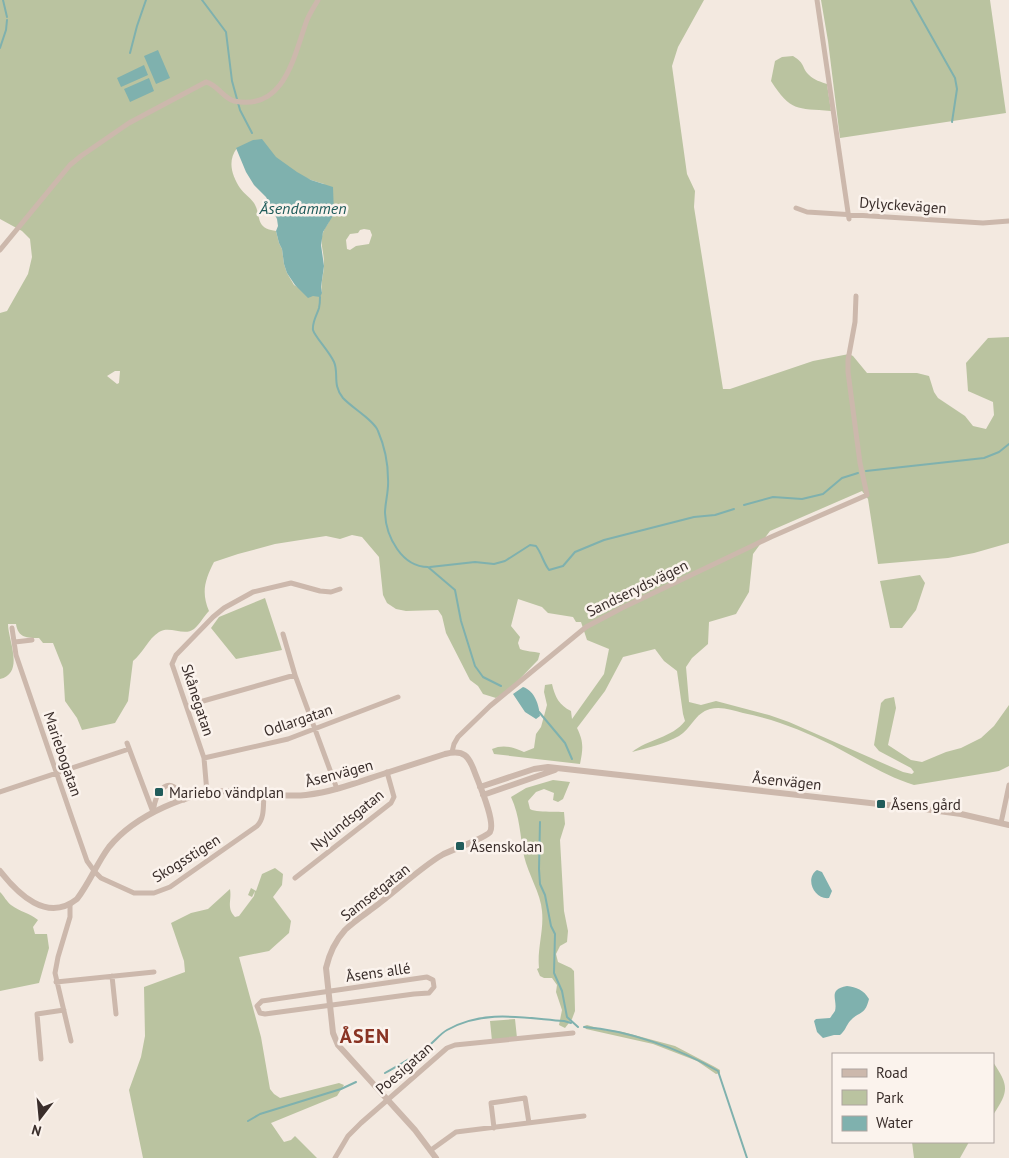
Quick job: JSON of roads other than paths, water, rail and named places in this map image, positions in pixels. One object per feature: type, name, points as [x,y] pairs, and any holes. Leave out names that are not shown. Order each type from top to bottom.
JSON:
[{"type":"street","points":[[0,250],[70,165],[129,123],[206,82],[215,86],[226,97],[242,102],[259,101],[274,92],[291,65],[308,19],[318,0]]},
{"type":"street","points":[[817,0],[849,217]]},
{"type":"street","name":"Dylyckevägen","points":[[796,208],[807,212],[849,217],[983,223],[1009,221]]},
{"type":"street","name":"Sandserydsvägen","points":[[452,752],[458,737],[490,706],[586,627],[771,537],[867,495],[860,463],[848,372],[848,360],[855,322],[856,296]]},
{"type":"street","name":"Skånegatan","points":[[207,793],[204,758],[172,664],[176,655],[218,613],[253,592],[291,583],[320,591],[331,592],[340,589]]},
{"type":"street","name":"Mariebogatan","points":[[12,628],[16,655],[87,861],[94,872]]},
{"type":"street","points":[[283,634],[295,675],[337,789]]},
{"type":"street","points":[[15,642],[32,640]]},
{"type":"street","points":[[187,707],[295,675]]},
{"type":"street","name":"Odlargatan","points":[[204,758],[288,739],[398,697]]},
{"type":"street","points":[[0,792],[128,746],[153,812]]},
{"type":"street","points":[[452,752],[460,752],[469,759],[483,795]]},
{"type":"street","name":"Åsenvägen","points":[[70,905],[77,899],[110,846],[124,833],[153,812],[207,793],[234,791],[304,795],[337,789],[452,752]]},
{"type":"street","name":"Åsenvägen","points":[[480,787],[534,769],[548,767],[924,809],[961,814],[1009,825]]},
{"type":"street","name":"Åsenvägen","points":[[483,795],[561,769]]},
{"type":"street","name":"Nylundsgatan","points":[[295,878],[391,803],[394,797],[387,772]]},
{"type":"street","points":[[1001,823],[1009,785]]},
{"type":"street","points":[[153,812],[158,792],[164,787],[176,787],[184,800]]},
{"type":"street","name":"Skogsstigen","points":[[94,872],[101,878],[134,893],[143,894],[162,890],[258,826],[263,816],[264,794]]},
{"type":"street","name":"Samsetgatan","points":[[436,1158],[415,1130],[338,1046],[335,1039],[326,968],[328,959],[345,930],[440,856],[490,833],[490,820],[483,795]]},
{"type":"street","points":[[0,871],[16,890],[37,904],[55,907],[70,905],[70,917],[55,973],[71,1041]]},
{"type":"street","points":[[56,982],[154,972]]},
{"type":"street","points":[[112,976],[116,1014]]},
{"type":"street","name":"Åsens allé","points":[[427,977],[433,980],[434,984],[432,991],[425,994],[330,1006],[265,1014],[260,1013],[258,1008],[262,1001],[427,977]]},
{"type":"street","points":[[41,1059],[37,1014],[64,1010]]},
{"type":"street","name":"Poesigatan","points":[[335,1158],[348,1136],[387,1099],[441,1052],[451,1046],[573,1033]]},
{"type":"street","points":[[494,1128],[491,1103],[525,1098],[529,1123]]},
{"type":"street","points":[[431,1150],[456,1132],[584,1116]]},
{"type":"water","points":[[158,50],[170,78],[156,84],[144,56]]},
{"type":"water","points":[[144,65],[148,75],[121,87],[117,78]]},
{"type":"water","points":[[149,78],[154,91],[130,102],[124,89]]},
{"type":"water","name":"Åsendammen","points":[[262,139],[276,157],[297,172],[311,180],[333,187],[334,214],[323,232],[321,245],[324,266],[320,297],[313,296],[308,298],[295,285],[287,273],[276,231],[278,226],[277,219],[266,197],[254,185],[246,172],[236,148],[253,140]]},
{"type":"water","points":[[523,687],[531,692],[537,703],[540,716],[536,719],[525,712],[513,694]]},
{"type":"water","points":[[817,870],[822,872],[832,891],[829,898],[819,896],[813,888],[811,878]]},
{"type":"water","points":[[847,986],[857,988],[865,993],[869,999],[866,1008],[850,1021],[840,1035],[823,1038],[817,1032],[814,1021],[816,1019],[830,1018],[836,1007],[835,993],[837,990]]},
{"type":"waterway","points":[[3,0],[7,17]]},
{"type":"waterway","points":[[130,53],[146,0]]},
{"type":"waterway","points":[[202,0],[226,32],[232,81],[240,110],[252,133]]},
{"type":"waterway","points":[[911,0],[955,78],[957,89],[952,122]]},
{"type":"waterway","points":[[0,48],[7,20]]},
{"type":"waterway","points":[[320,297],[313,330],[334,362],[337,384],[343,398],[376,427],[382,442],[388,473],[385,513],[388,532],[392,541],[410,562],[428,567],[455,590],[461,621],[475,666],[483,677],[501,686]]},
{"type":"waterway","points":[[866,471],[984,458],[999,452],[1009,444]]},
{"type":"waterway","points":[[744,505],[773,497],[802,499],[823,494],[842,478],[858,473]]},
{"type":"waterway","points":[[430,567],[475,562],[494,564],[505,561],[530,545],[536,546],[549,570],[563,566],[575,552],[604,540],[734,509]]},
{"type":"waterway","points":[[539,712],[565,743],[572,759]]},
{"type":"waterway","points":[[540,822],[540,884],[545,895],[551,926],[555,934],[554,973],[562,991],[567,1017],[578,1027]]},
{"type":"waterway","points":[[385,1073],[422,1051],[447,1030],[475,1019],[504,1016],[571,1023]]},
{"type":"waterway","points":[[584,1027],[636,1036],[671,1048],[718,1071],[747,1158]]},
{"type":"waterway","points":[[248,1121],[260,1114],[341,1089],[356,1082]]},
{"type":"place","name":"Mariebo vändplan","points":[[159,792]]},
{"type":"place","name":"Åsens gård","points":[[881,804]]},
{"type":"place","name":"Åsenskolan","points":[[460,846]]},
{"type":"district","name":"ÅSEN","points":[[365,1036]]}]
